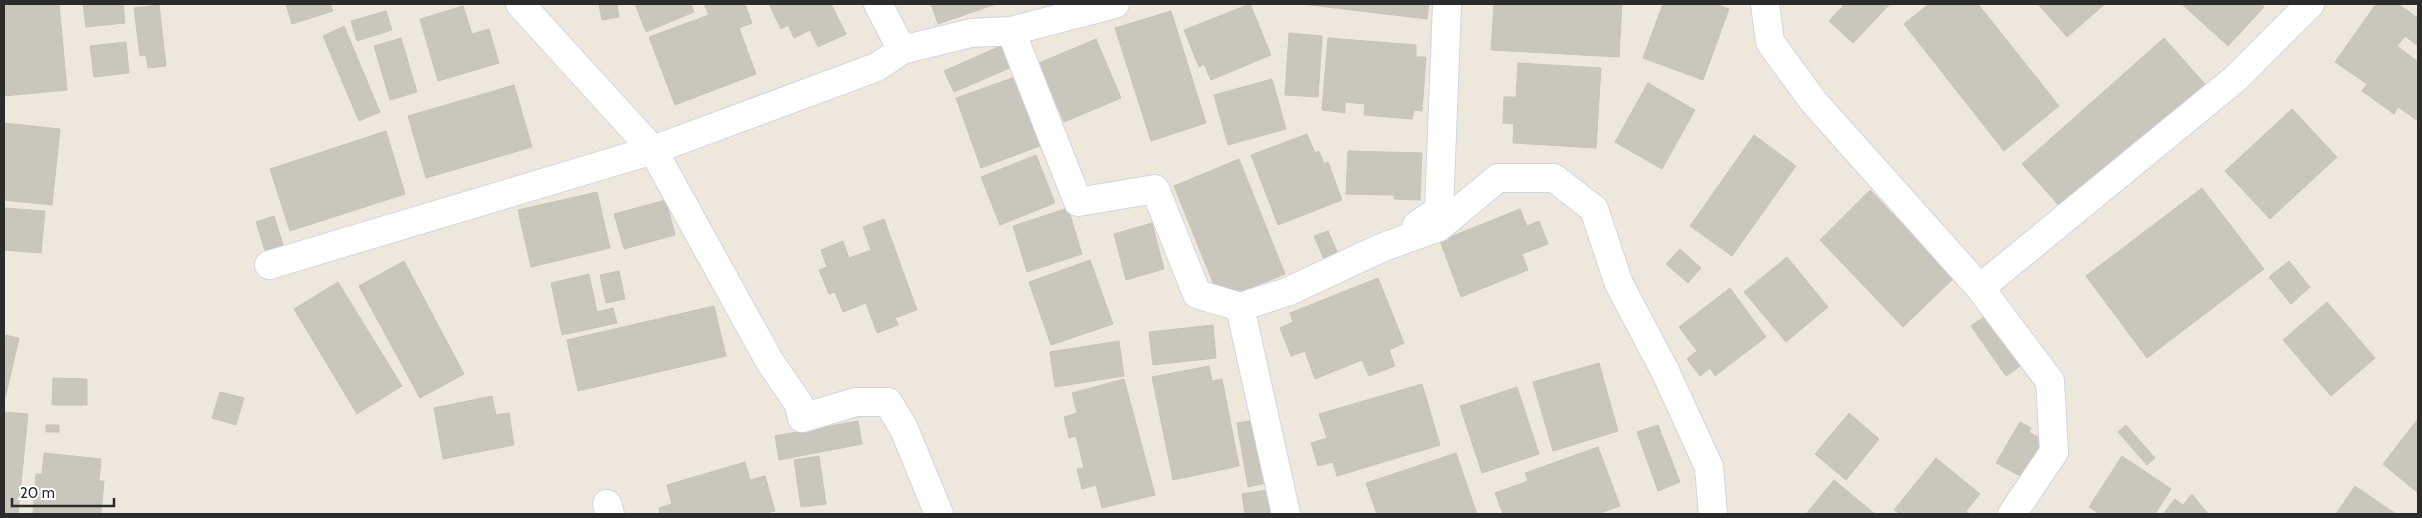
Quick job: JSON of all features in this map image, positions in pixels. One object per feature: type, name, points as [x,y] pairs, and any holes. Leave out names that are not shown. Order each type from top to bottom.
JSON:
[{"type":"street","points":[[520,4],[653,150],[770,362],[799,404],[802,418],[856,402],[888,402],[904,429],[939,514]]},
{"type":"street","points":[[878,4],[902,50]]},
{"type":"street","points":[[268,265],[653,150],[877,67],[902,50],[970,33],[1011,31],[1115,4]]},
{"type":"street","points":[[1381,248],[1439,210],[1447,4]]},
{"type":"street","points":[[1764,4],[1770,42],[1813,101],[1980,288],[2050,381],[2054,452],[2012,514]]},
{"type":"street","points":[[1980,288],[2236,79],[2310,4]]},
{"type":"street","points":[[1011,31],[1078,202],[1155,189],[1197,294],[1240,307],[1287,292],[1381,248],[1439,227],[1498,178],[1554,178],[1594,209],[1619,284],[1665,371],[1709,467],[1713,514]]},
{"type":"street","points":[[1240,307],[1286,514]]},
{"type":"building","points":[[4,4],[59,4],[67,90],[4,96]]},
{"type":"building","points":[[83,4],[123,4],[125,23],[86,27]]},
{"type":"building","points":[[286,4],[330,4],[333,11],[292,24]]},
{"type":"building","points":[[599,4],[617,4],[619,17],[602,20]]},
{"type":"building","points":[[635,4],[691,4],[694,12],[646,32]]},
{"type":"building","points":[[704,4],[745,4],[752,23],[739,28],[756,74],[675,105],[649,37],[709,15]]},
{"type":"building","points":[[769,4],[831,4],[846,34],[818,47],[810,30],[794,38],[788,25],[781,29]]},
{"type":"building","points":[[931,4],[996,4],[938,24]]},
{"type":"building","points":[[1250,4],[1271,55],[1211,80],[1204,64],[1199,67],[1184,30]]},
{"type":"building","points":[[1302,4],[1429,4],[1427,19]]},
{"type":"building","points":[[1494,4],[1622,4],[1619,57],[1491,50]]},
{"type":"building","points":[[1663,4],[1715,4],[1729,9],[1703,80],[1643,58]]},
{"type":"building","points":[[1845,4],[1890,4],[1853,43],[1829,21]]},
{"type":"building","points":[[1929,4],[1978,4],[2059,106],[2004,151],[1904,24]]},
{"type":"building","points":[[2038,4],[2105,4],[2067,37]]},
{"type":"building","points":[[2182,4],[2261,4],[2264,7],[2228,46]]},
{"type":"building","points":[[2376,4],[2398,4],[2418,18],[2418,46],[2405,36],[2397,46],[2418,62],[2418,121],[2398,107],[2394,114],[2362,91],[2367,84],[2335,62]]},
{"type":"building","points":[[159,5],[166,66],[148,68],[146,55],[140,56],[134,8]]},
{"type":"building","points":[[463,6],[472,34],[489,29],[499,63],[438,81],[420,19]]},
{"type":"building","points":[[386,11],[392,30],[357,41],[351,21]]},
{"type":"building","points":[[1171,11],[1206,123],[1151,141],[1115,28]]},
{"type":"building","points":[[344,26],[380,112],[359,121],[323,36]]},
{"type":"building","points":[[1289,33],[1322,36],[1318,97],[1285,95]]},
{"type":"building","points":[[401,38],[417,92],[390,100],[374,46]]},
{"type":"building","points":[[1328,38],[1416,45],[1416,57],[1426,57],[1422,111],[1414,110],[1412,119],[1364,115],[1365,104],[1345,102],[1345,113],[1322,110]]},
{"type":"building","points":[[2164,38],[2205,84],[2063,210],[2022,164]]},
{"type":"building","points":[[1096,39],[1121,98],[1064,122],[1039,63]]},
{"type":"building","points":[[126,42],[129,73],[94,77],[90,46]]},
{"type":"building","points":[[1003,45],[1012,67],[954,92],[944,71]]},
{"type":"building","points":[[1518,63],[1601,68],[1596,148],[1513,143],[1514,124],[1503,123],[1504,97],[1516,97]]},
{"type":"building","points":[[1015,77],[1040,146],[981,168],[956,98]]},
{"type":"building","points":[[1272,79],[1286,129],[1228,145],[1214,95]]},
{"type":"building","points":[[1648,83],[1695,110],[1662,169],[1615,142]]},
{"type":"building","points":[[514,85],[532,147],[426,178],[408,116]]},
{"type":"building","points":[[2292,109],[2337,157],[2270,219],[2225,171]]},
{"type":"building","points":[[4,123],[60,129],[52,205],[4,200]]},
{"type":"building","points":[[386,131],[405,194],[290,231],[270,169]]},
{"type":"building","points":[[1307,134],[1315,153],[1319,151],[1324,164],[1328,162],[1342,200],[1278,225],[1251,155]]},
{"type":"building","points":[[1754,135],[1796,166],[1732,256],[1690,226]]},
{"type":"building","points":[[1348,151],[1422,153],[1420,200],[1394,199],[1394,195],[1346,194]]},
{"type":"building","points":[[1036,155],[1055,203],[1000,225],[981,177]]},
{"type":"building","points":[[1239,159],[1285,274],[1220,300],[1174,186]]},
{"type":"building","points":[[2202,188],[2264,269],[2147,358],[2086,276]]},
{"type":"building","points":[[1870,190],[1954,278],[1903,327],[1820,240]]},
{"type":"building","points":[[597,192],[610,248],[531,267],[518,210]]},
{"type":"building","points":[[666,200],[675,235],[624,249],[614,214]]},
{"type":"building","points":[[4,208],[45,211],[41,253],[4,250]]},
{"type":"building","points":[[1068,208],[1082,254],[1027,272],[1013,226]]},
{"type":"building","points":[[1520,209],[1527,226],[1539,221],[1548,244],[1522,254],[1528,270],[1461,297],[1440,241]]},
{"type":"building","points":[[274,216],[285,251],[267,257],[256,222]]},
{"type":"building","points":[[884,219],[917,310],[895,318],[898,325],[877,333],[866,303],[843,312],[835,292],[829,294],[819,270],[827,267],[821,250],[843,241],[849,258],[871,250],[863,227]]},
{"type":"building","points":[[1152,223],[1164,269],[1126,280],[1114,234]]},
{"type":"building","points":[[1328,231],[1340,258],[1326,264],[1314,236]]},
{"type":"building","points":[[1680,249],[1701,268],[1688,283],[1666,264]]},
{"type":"building","points":[[1787,257],[1828,307],[1786,342],[1744,292]]},
{"type":"building","points":[[1090,260],[1113,324],[1051,345],[1029,282]]},
{"type":"building","points":[[404,261],[464,374],[420,398],[359,286]]},
{"type":"building","points":[[2289,261],[2310,287],[2291,304],[2269,277]]},
{"type":"building","points":[[619,271],[625,299],[606,303],[600,275]]},
{"type":"building","points":[[589,274],[597,312],[613,308],[617,323],[562,335],[551,283]]},
{"type":"building","points":[[1378,278],[1404,343],[1389,350],[1395,366],[1369,376],[1362,360],[1315,379],[1305,351],[1291,356],[1280,328],[1293,322],[1290,313]]},
{"type":"building","points":[[338,282],[402,386],[357,414],[294,309]]},
{"type":"building","points":[[1730,288],[1766,337],[1715,376],[1710,368],[1700,376],[1687,359],[1697,351],[1679,327]]},
{"type":"building","points":[[2327,302],[2375,358],[2331,396],[2283,340]]},
{"type":"building","points":[[714,306],[726,356],[578,391],[567,340]]},
{"type":"building","points":[[1991,312],[2026,362],[2006,376],[1971,326]]},
{"type":"building","points":[[1213,325],[1216,358],[1153,365],[1149,332]]},
{"type":"building","points":[[4,335],[19,338],[5,398],[4,398]]},
{"type":"building","points":[[1119,341],[1124,376],[1055,387],[1050,352]]},
{"type":"building","points":[[1599,363],[1618,431],[1553,451],[1533,382]]},
{"type":"building","points":[[1209,366],[1212,381],[1222,379],[1239,466],[1173,480],[1152,377]]},
{"type":"building","points":[[53,378],[87,379],[87,405],[52,405]]},
{"type":"building","points":[[1124,379],[1155,495],[1102,508],[1096,485],[1082,489],[1077,469],[1084,468],[1076,436],[1069,438],[1064,417],[1077,413],[1072,393]]},
{"type":"building","points":[[1422,384],[1440,445],[1337,476],[1333,462],[1318,466],[1311,443],[1327,438],[1319,414]]},
{"type":"building","points":[[1517,387],[1539,454],[1482,473],[1460,406]]},
{"type":"building","points":[[220,392],[244,398],[236,425],[212,418]]},
{"type":"building","points":[[492,396],[496,415],[509,413],[514,445],[443,459],[434,408]]},
{"type":"building","points":[[4,412],[28,414],[18,514],[4,514]]},
{"type":"building","points":[[1849,413],[1879,439],[1846,480],[1815,454]]},
{"type":"building","points":[[2418,419],[2418,493],[2383,464]]},
{"type":"building","points":[[1255,420],[1266,483],[1248,487],[1237,423]]},
{"type":"building","points":[[858,421],[862,444],[779,460],[775,436]]},
{"type":"building","points":[[2020,422],[2031,428],[2029,432],[2045,441],[2024,478],[1996,463]]},
{"type":"building","points":[[46,425],[59,425],[59,432],[46,432]]},
{"type":"building","points":[[1658,425],[1680,482],[1658,491],[1637,432]]},
{"type":"building","points":[[2126,425],[2155,458],[2147,465],[2118,432]]},
{"type":"building","points":[[1598,447],[1620,506],[1603,512],[1603,514],[1503,514],[1495,493],[1528,481],[1525,473]]},
{"type":"building","points":[[44,453],[101,459],[99,481],[104,481],[101,514],[33,514],[36,474],[42,474]]},
{"type":"building","points":[[1456,453],[1477,514],[1377,514],[1366,483]]},
{"type":"building","points":[[819,456],[826,504],[801,507],[794,460]]},
{"type":"building","points":[[2122,456],[2171,489],[2155,514],[2100,514],[2089,507]]},
{"type":"building","points":[[1936,458],[1980,494],[1966,511],[1970,514],[1900,514],[1894,510]]},
{"type":"building","points":[[745,462],[750,480],[765,476],[775,511],[762,514],[660,514],[659,508],[672,504],[667,485]]},
{"type":"building","points":[[1834,480],[1875,514],[1806,514]]},
{"type":"building","points":[[2355,486],[2396,514],[2336,514]]},
{"type":"building","points":[[1273,489],[1273,514],[1245,514],[1242,494]]},
{"type":"building","points":[[2192,494],[2208,514],[2163,514],[2175,499],[2183,505]]}]
